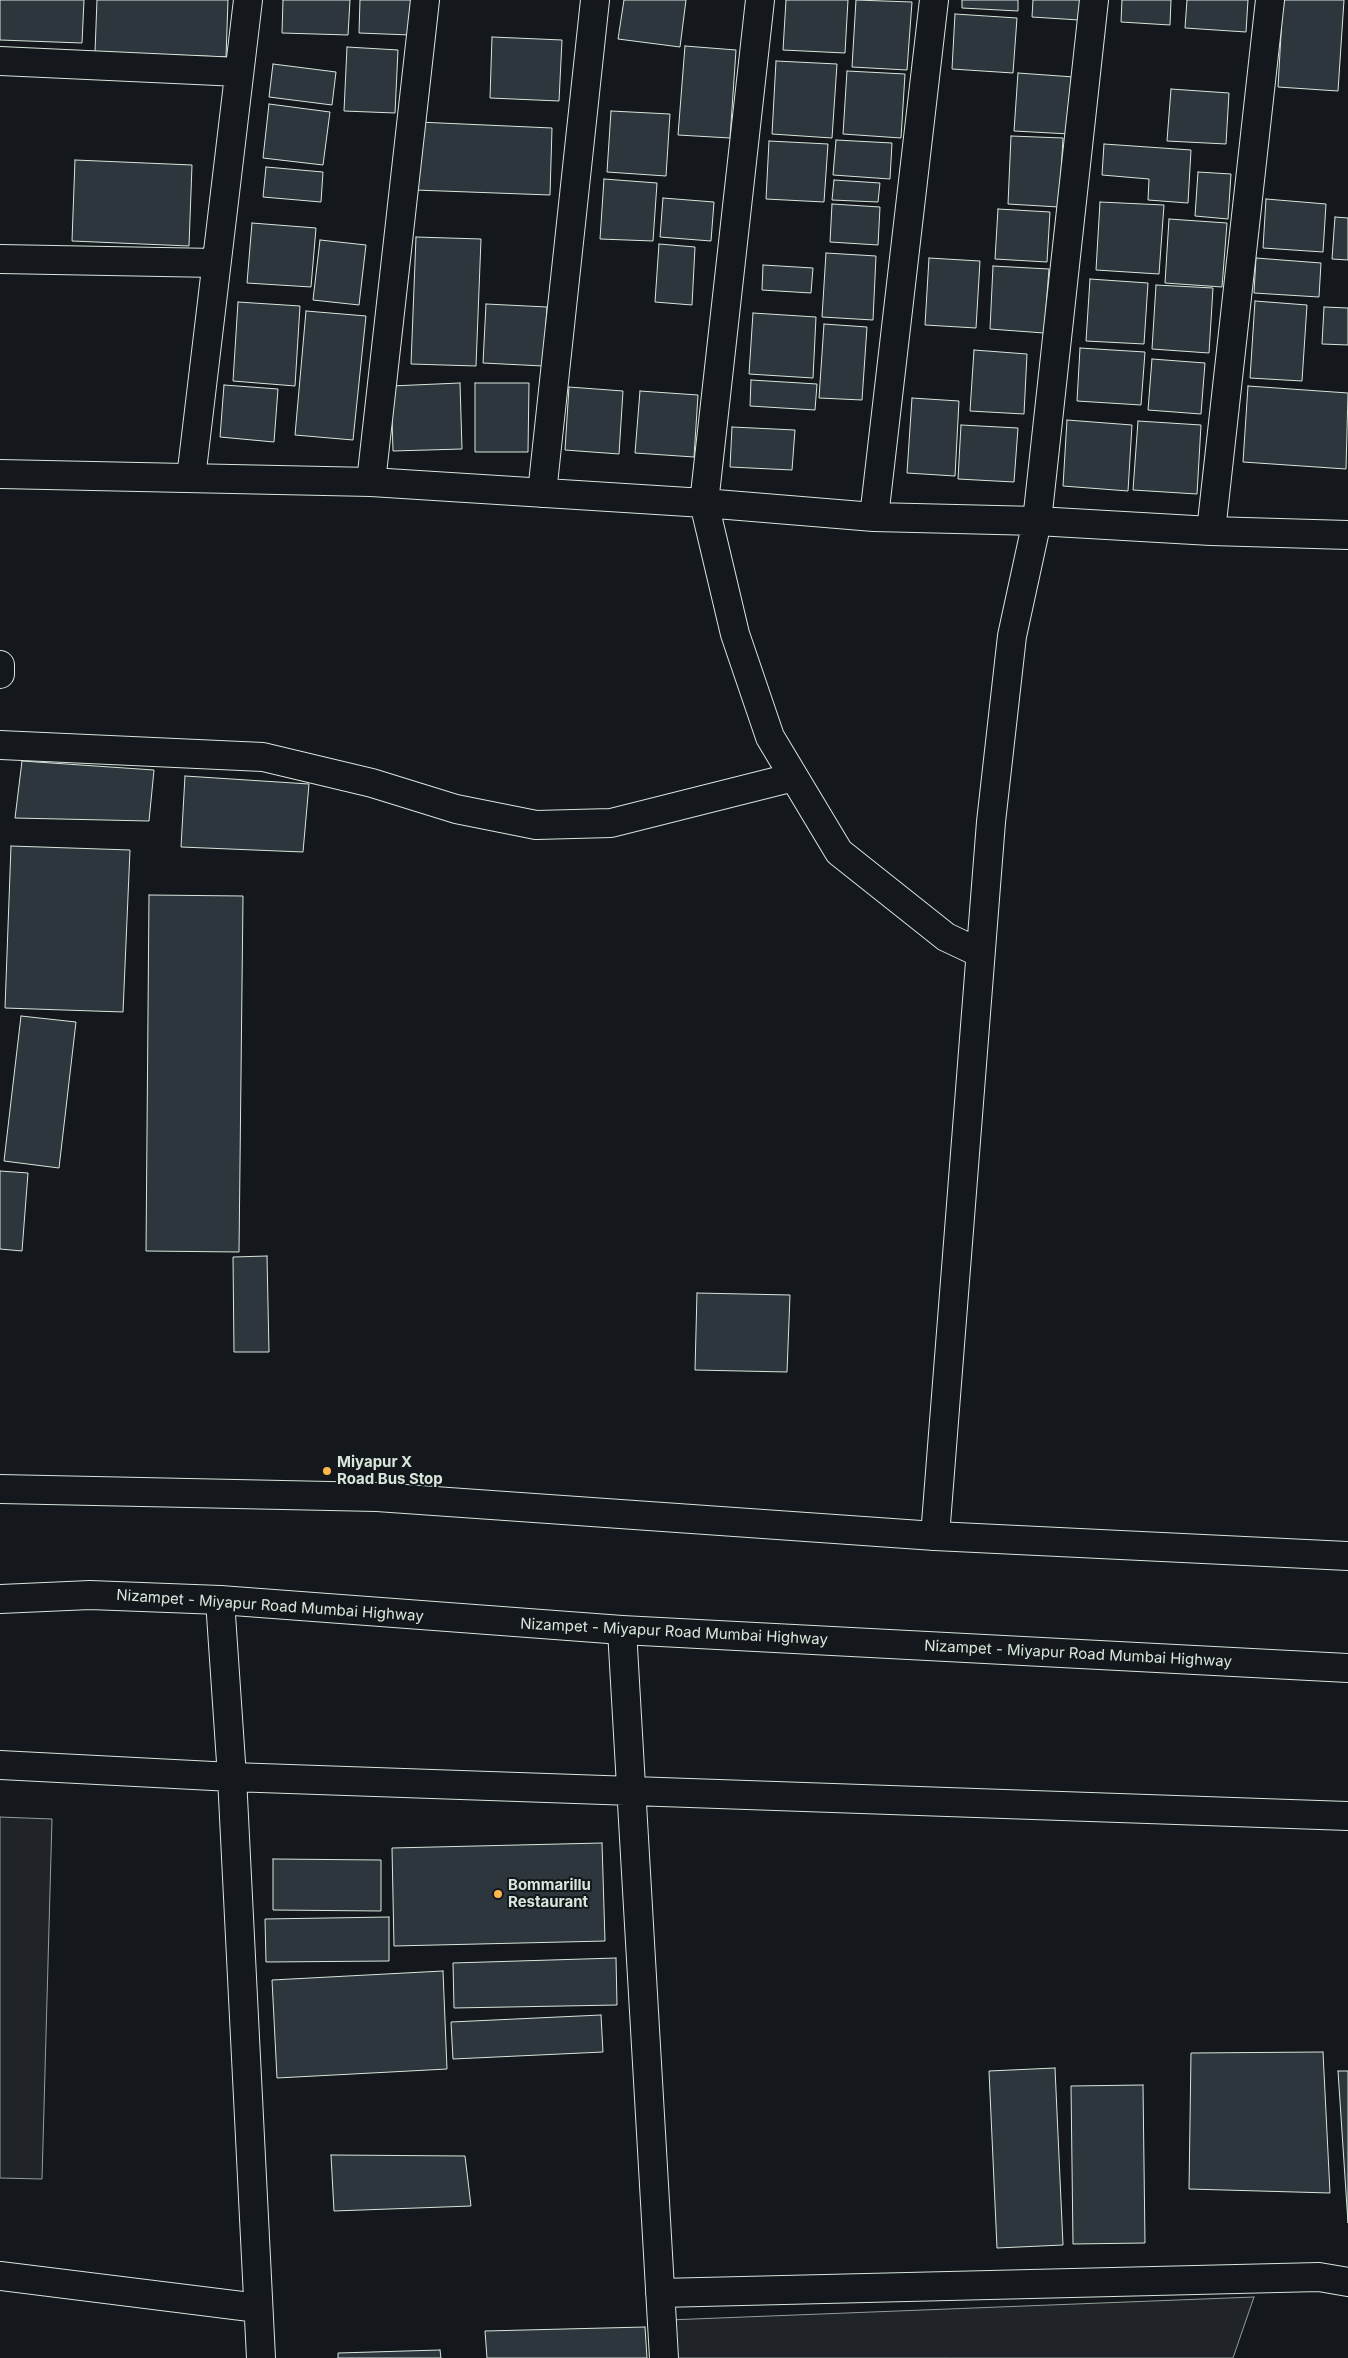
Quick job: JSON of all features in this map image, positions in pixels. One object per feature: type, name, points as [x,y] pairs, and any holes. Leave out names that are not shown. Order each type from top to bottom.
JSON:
[{"type":"main road","points":[[191,478],[248,0]]},
{"type":"main road","points":[[371,482],[425,0]]},
{"type":"main road","points":[[542,493],[595,0]]},
{"type":"main road","points":[[760,0],[704,503],[735,634],[770,737],[839,852],[946,937],[980,952]]},
{"type":"main road","points":[[874,517],[934,0]]},
{"type":"main road","points":[[935,1536],[991,822],[1012,636],[1037,521],[1094,0]]},
{"type":"main road","points":[[1211,531],[1270,0]]},
{"type":"main road","points":[[0,61],[239,72]]},
{"type":"main road","points":[[0,259],[216,263]]},
{"type":"main road","points":[[0,474],[371,482],[704,503],[874,517],[1037,521],[1211,531],[1348,535]]},
{"type":"main road","points":[[0,665],[0,674]]},
{"type":"main road","points":[[0,745],[263,757],[372,783],[456,809],[536,825],[611,823],[794,777]]},
{"type":"main road","points":[[0,1489],[377,1497],[935,1536],[1348,1556]]},
{"type":"main road","name":"Nizampet - Miyapur Road Mumbai Highway","points":[[0,1599],[90,1596],[220,1600],[622,1630],[1348,1668]]},
{"type":"main road","points":[[220,1600],[232,1777],[261,2358]]},
{"type":"main road","points":[[622,1630],[664,2358]]},
{"type":"main road","points":[[0,1765],[232,1777],[1348,1816]]},
{"type":"main road","points":[[0,2276],[258,2308]]},
{"type":"main road","points":[[660,2293],[1319,2278],[1348,2282]]},
{"type":"shaded area","points":[[0,1817],[52,1819],[42,2179],[0,2178]]},
{"type":"shaded area","points":[[1254,2297],[1233,2358],[668,2358],[668,2320]]},
{"type":"building","points":[[0,0],[84,0],[82,43],[0,40]]},
{"type":"building","points":[[97,0],[228,0],[226,57],[95,52]]},
{"type":"building","points":[[283,0],[350,0],[348,35],[282,33]]},
{"type":"building","points":[[360,0],[412,0],[410,35],[359,33]]},
{"type":"building","points":[[624,0],[686,0],[680,47],[618,39]]},
{"type":"building","points":[[786,0],[848,0],[845,53],[783,50]]},
{"type":"building","points":[[856,0],[912,2],[907,70],[852,67]]},
{"type":"building","points":[[962,0],[1018,0],[1018,11],[962,8]]},
{"type":"building","points":[[1033,0],[1080,0],[1079,20],[1032,17]]},
{"type":"building","points":[[1122,0],[1171,0],[1170,25],[1121,22]]},
{"type":"building","points":[[1187,0],[1248,0],[1246,32],[1185,28]]},
{"type":"building","points":[[1283,0],[1344,0],[1338,91],[1278,87]]},
{"type":"building","points":[[955,14],[1017,18],[1013,73],[952,69]]},
{"type":"building","points":[[492,37],[562,40],[559,101],[490,98]]},
{"type":"building","points":[[685,46],[736,50],[730,138],[678,135]]},
{"type":"building","points":[[347,47],[398,50],[395,113],[344,111]]},
{"type":"building","points":[[776,61],[837,64],[832,138],[772,134]]},
{"type":"building","points":[[273,64],[336,72],[332,105],[269,97]]},
{"type":"building","points":[[847,71],[905,74],[901,138],[843,134]]},
{"type":"building","points":[[1018,73],[1074,77],[1070,134],[1014,131]]},
{"type":"building","points":[[1171,89],[1229,93],[1226,144],[1167,141]]},
{"type":"building","points":[[269,104],[330,112],[323,165],[263,158]]},
{"type":"building","points":[[611,111],[670,114],[666,176],[607,172]]},
{"type":"building","points":[[418,122],[552,128],[550,195],[415,190]]},
{"type":"building","points":[[1011,136],[1063,138],[1059,207],[1008,204]]},
{"type":"building","points":[[836,140],[892,143],[890,179],[833,175]]},
{"type":"building","points":[[769,141],[828,144],[824,202],[766,199]]},
{"type":"building","points":[[1104,144],[1191,150],[1188,203],[1148,200],[1149,179],[1102,175]]},
{"type":"building","points":[[75,160],[192,165],[189,246],[72,241]]},
{"type":"building","points":[[266,167],[323,172],[321,202],[263,197]]},
{"type":"building","points":[[1198,172],[1231,174],[1228,219],[1195,216]]},
{"type":"building","points":[[604,179],[657,183],[653,241],[600,239]]},
{"type":"building","points":[[834,180],[880,183],[878,202],[832,200]]},
{"type":"building","points":[[663,198],[714,202],[711,241],[660,237]]},
{"type":"building","points":[[1266,199],[1326,204],[1323,252],[1263,248]]},
{"type":"building","points":[[1100,202],[1164,205],[1159,274],[1096,270]]},
{"type":"building","points":[[832,204],[880,207],[878,245],[830,242]]},
{"type":"building","points":[[998,209],[1050,212],[1047,262],[995,259]]},
{"type":"building","points":[[1335,217],[1348,218],[1348,260],[1332,259]]},
{"type":"building","points":[[1169,219],[1227,223],[1222,287],[1165,283]]},
{"type":"building","points":[[252,223],[316,228],[311,287],[247,283]]},
{"type":"building","points":[[416,237],[481,239],[476,366],[411,364]]},
{"type":"building","points":[[320,240],[366,245],[359,305],[313,300]]},
{"type":"building","points":[[659,244],[695,247],[692,305],[655,302]]},
{"type":"building","points":[[826,253],[876,256],[873,320],[822,317]]},
{"type":"building","points":[[929,258],[980,261],[976,328],[925,325]]},
{"type":"building","points":[[1256,258],[1321,263],[1319,297],[1254,293]]},
{"type":"building","points":[[763,265],[813,268],[811,293],[762,290]]},
{"type":"building","points":[[993,266],[1049,269],[1044,333],[990,329]]},
{"type":"building","points":[[1090,279],[1148,283],[1144,344],[1086,341]]},
{"type":"building","points":[[1156,285],[1213,288],[1209,353],[1152,349]]},
{"type":"building","points":[[1255,301],[1307,305],[1302,381],[1250,378]]},
{"type":"building","points":[[238,302],[300,306],[295,386],[233,381]]},
{"type":"building","points":[[486,304],[547,307],[543,366],[483,363]]},
{"type":"building","points":[[1324,307],[1348,308],[1348,345],[1322,344]]},
{"type":"building","points":[[306,311],[366,316],[353,440],[295,435]]},
{"type":"building","points":[[753,313],[816,317],[813,378],[749,374]]},
{"type":"building","points":[[824,324],[867,327],[862,400],[819,398]]},
{"type":"building","points":[[1080,348],[1145,352],[1141,405],[1077,401]]},
{"type":"building","points":[[974,350],[1027,354],[1024,414],[970,411]]},
{"type":"building","points":[[1152,359],[1205,363],[1201,414],[1148,410]]},
{"type":"building","points":[[751,380],[817,384],[815,410],[750,406]]},
{"type":"building","points":[[460,383],[462,449],[393,451],[391,386]]},
{"type":"building","points":[[475,383],[529,383],[528,452],[475,452]]},
{"type":"building","points":[[224,385],[278,389],[274,442],[220,437]]},
{"type":"building","points":[[1248,386],[1348,393],[1346,469],[1243,462]]},
{"type":"building","points":[[569,387],[623,391],[619,454],[565,450]]},
{"type":"building","points":[[640,391],[698,395],[694,457],[635,453]]},
{"type":"building","points":[[912,398],[959,401],[955,476],[907,473]]},
{"type":"building","points":[[1067,420],[1132,425],[1128,491],[1063,486]]},
{"type":"building","points":[[1138,421],[1201,425],[1197,494],[1133,490]]},
{"type":"building","points":[[961,425],[1018,428],[1014,482],[958,479]]},
{"type":"building","points":[[732,427],[795,430],[792,470],[730,467]]},
{"type":"building","points":[[22,761],[154,770],[149,821],[15,818]]},
{"type":"building","points":[[185,776],[309,784],[303,852],[181,847]]},
{"type":"building","points":[[11,846],[130,850],[123,1012],[5,1008]]},
{"type":"building","points":[[149,895],[243,896],[239,1252],[146,1251]]},
{"type":"building","points":[[21,1016],[76,1022],[59,1168],[4,1161]]},
{"type":"building","points":[[0,1171],[28,1173],[22,1251],[0,1249]]},
{"type":"building","points":[[267,1256],[269,1352],[234,1352],[233,1257]]},
{"type":"building","points":[[697,1293],[790,1295],[787,1372],[695,1370]]},
{"type":"building","name":"Bommarillu Restaurant","points":[[602,1843],[605,1941],[394,1946],[392,1848]]},
{"type":"building","points":[[273,1859],[381,1860],[381,1911],[273,1910]]},
{"type":"building","points":[[389,1917],[389,1961],[266,1962],[265,1919]]},
{"type":"building","points":[[616,1958],[617,2005],[454,2008],[453,1963]]},
{"type":"building","points":[[443,1971],[447,2069],[277,2078],[272,1980]]},
{"type":"building","points":[[601,2015],[603,2052],[453,2059],[451,2022]]},
{"type":"building","points":[[1323,2052],[1330,2193],[1189,2189],[1191,2053]]},
{"type":"building","points":[[1055,2068],[1063,2245],[997,2248],[989,2071]]},
{"type":"building","points":[[1338,2071],[1348,2071],[1348,2223]]},
{"type":"building","points":[[1143,2085],[1145,2243],[1073,2244],[1071,2086]]},
{"type":"building","points":[[331,2155],[465,2156],[471,2206],[334,2211]]},
{"type":"building","points":[[645,2327],[647,2358],[487,2358],[485,2331]]},
{"type":"building","points":[[440,2350],[441,2358],[338,2358],[338,2353]]},
{"type":"place","name":"Miyapur X Road Bus Stop","points":[[327,1471]]},
{"type":"place","name":"Bommarillu Restaurant","points":[[498,1894]]}]
